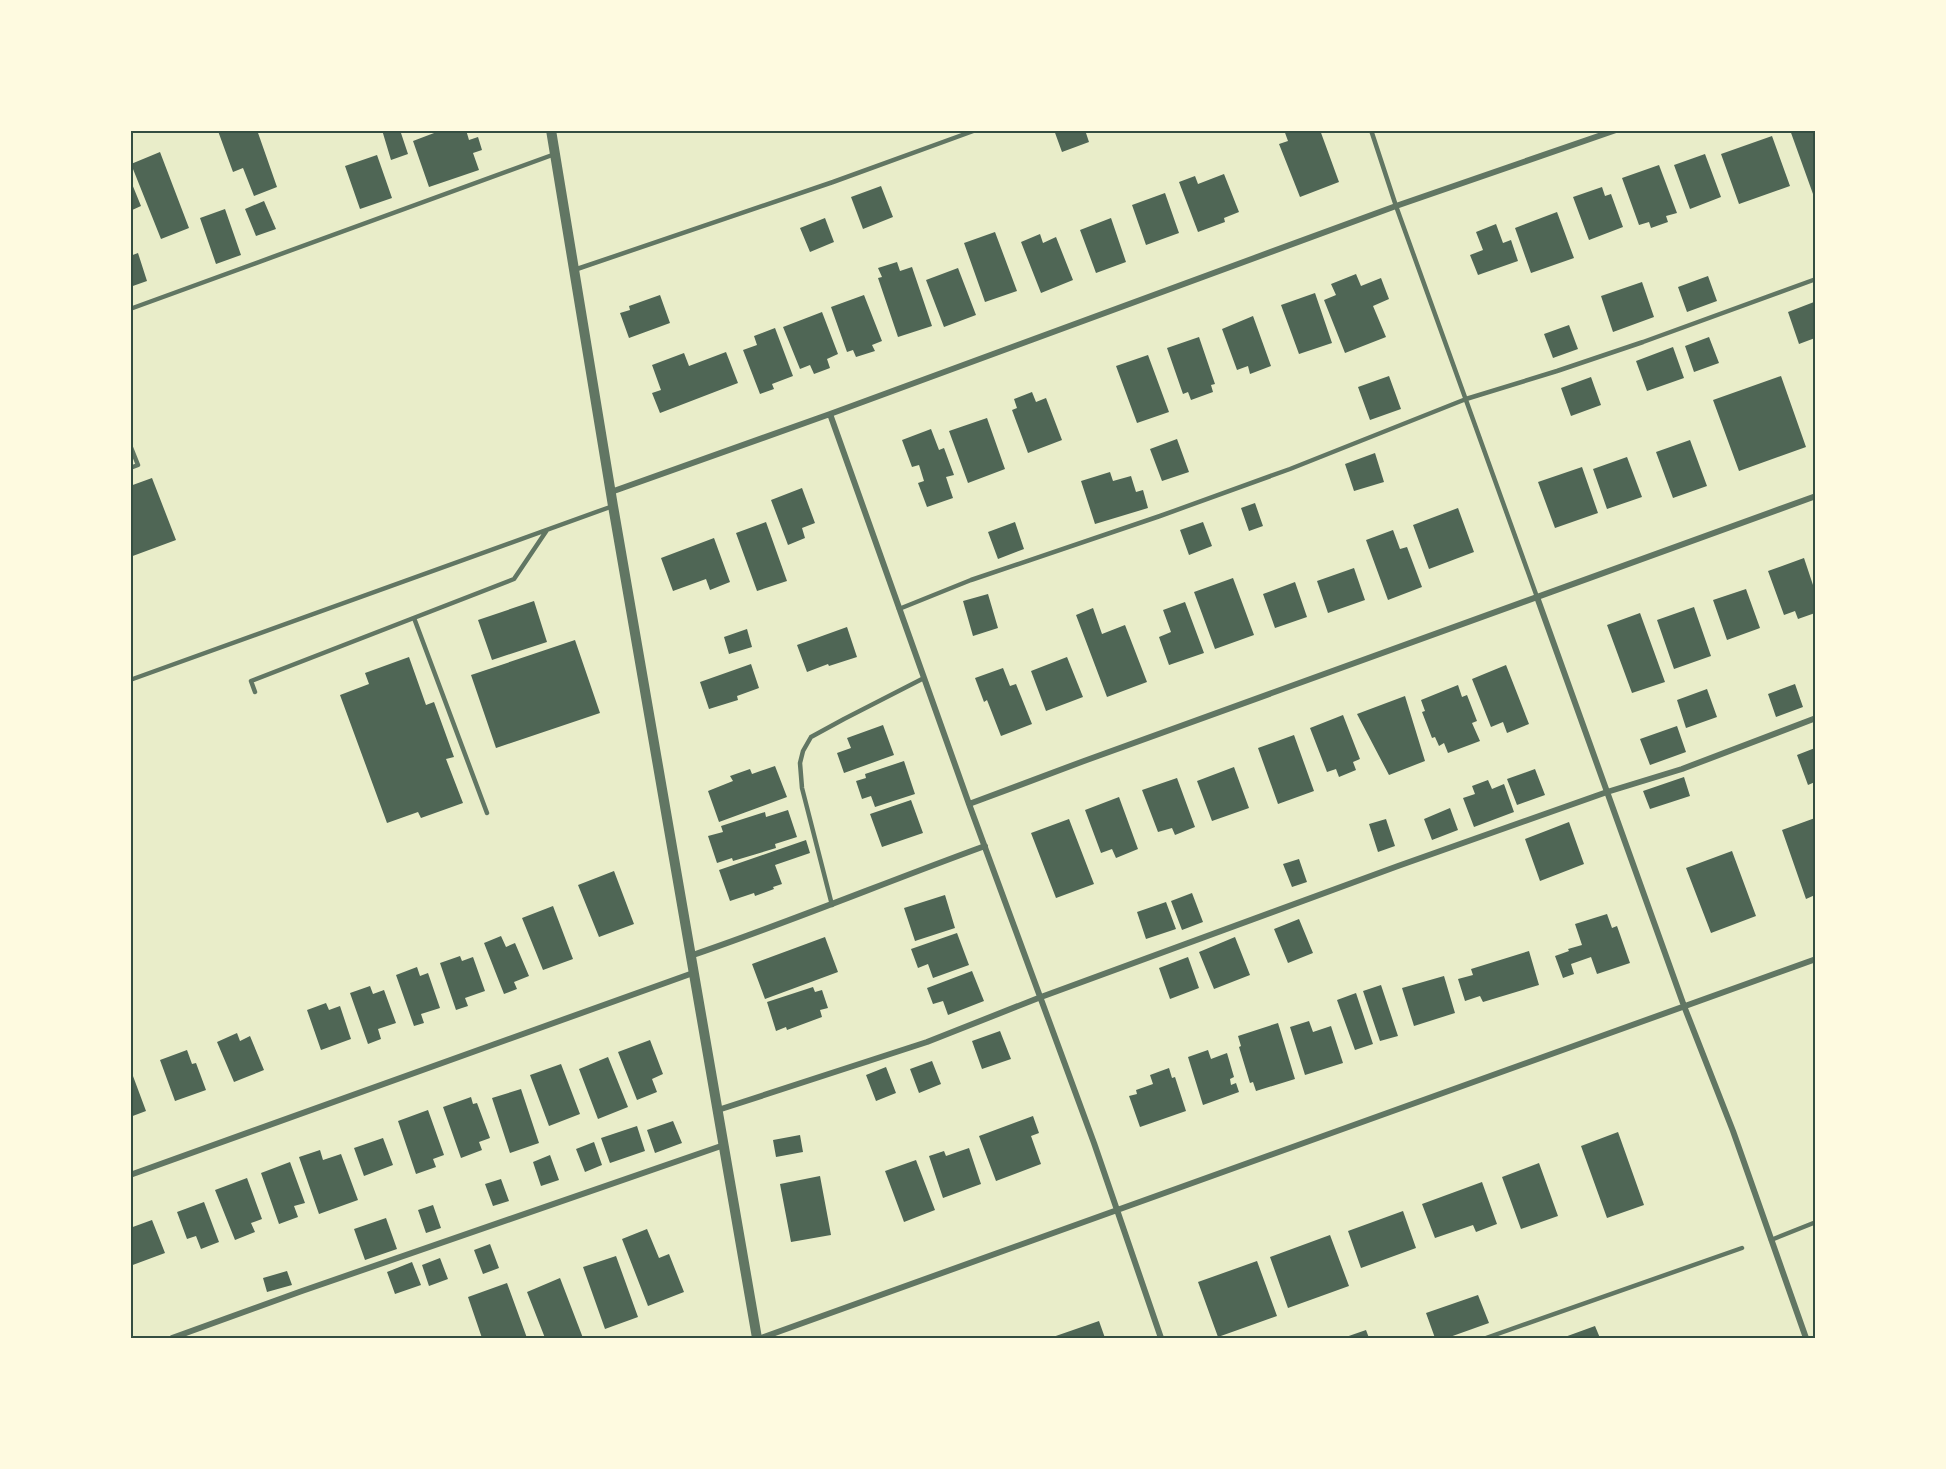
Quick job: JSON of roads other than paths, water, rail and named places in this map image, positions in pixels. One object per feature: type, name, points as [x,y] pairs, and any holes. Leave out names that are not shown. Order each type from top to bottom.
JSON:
[{"type":"street","points":[[551,130],[690,956],[759,1338],[1815,959]]},
{"type":"street","points":[[611,492],[1396,206],[1616,130]]},
{"type":"street","points":[[830,414],[969,804],[1094,1143],[1161,1338]]},
{"type":"street","points":[[969,804],[1815,496]]},
{"type":"street","points":[[1537,597],[1806,1338]]},
{"type":"street","points":[[718,1110],[927,1042],[1398,866],[1607,792],[1682,769],[1815,717]]},
{"type":"street","points":[[690,956],[832,905],[985,846]]},
{"type":"street","points":[[130,1175],[693,973]]},
{"type":"street","points":[[172,1338],[724,1145]]},
{"type":"lane","points":[[574,270],[833,182],[976,130]]},
{"type":"lane","points":[[1371,130],[1396,206],[1537,597]]},
{"type":"lane","points":[[130,309],[555,154]]},
{"type":"lane","points":[[899,609],[971,580],[1149,520],[1290,469],[1466,399],[1632,346],[1815,279]]},
{"type":"lane","points":[[130,445],[138,465],[130,468]]},
{"type":"lane","points":[[130,680],[613,506]]},
{"type":"lane","points":[[255,692],[251,681],[514,579],[547,530]]},
{"type":"lane","points":[[414,618],[487,813]]},
{"type":"lane","points":[[832,905],[802,788],[800,763],[803,751],[811,738],[924,678]]},
{"type":"lane","points":[[1770,1240],[1815,1222]]},
{"type":"lane","points":[[1486,1338],[1742,1248]]}]
